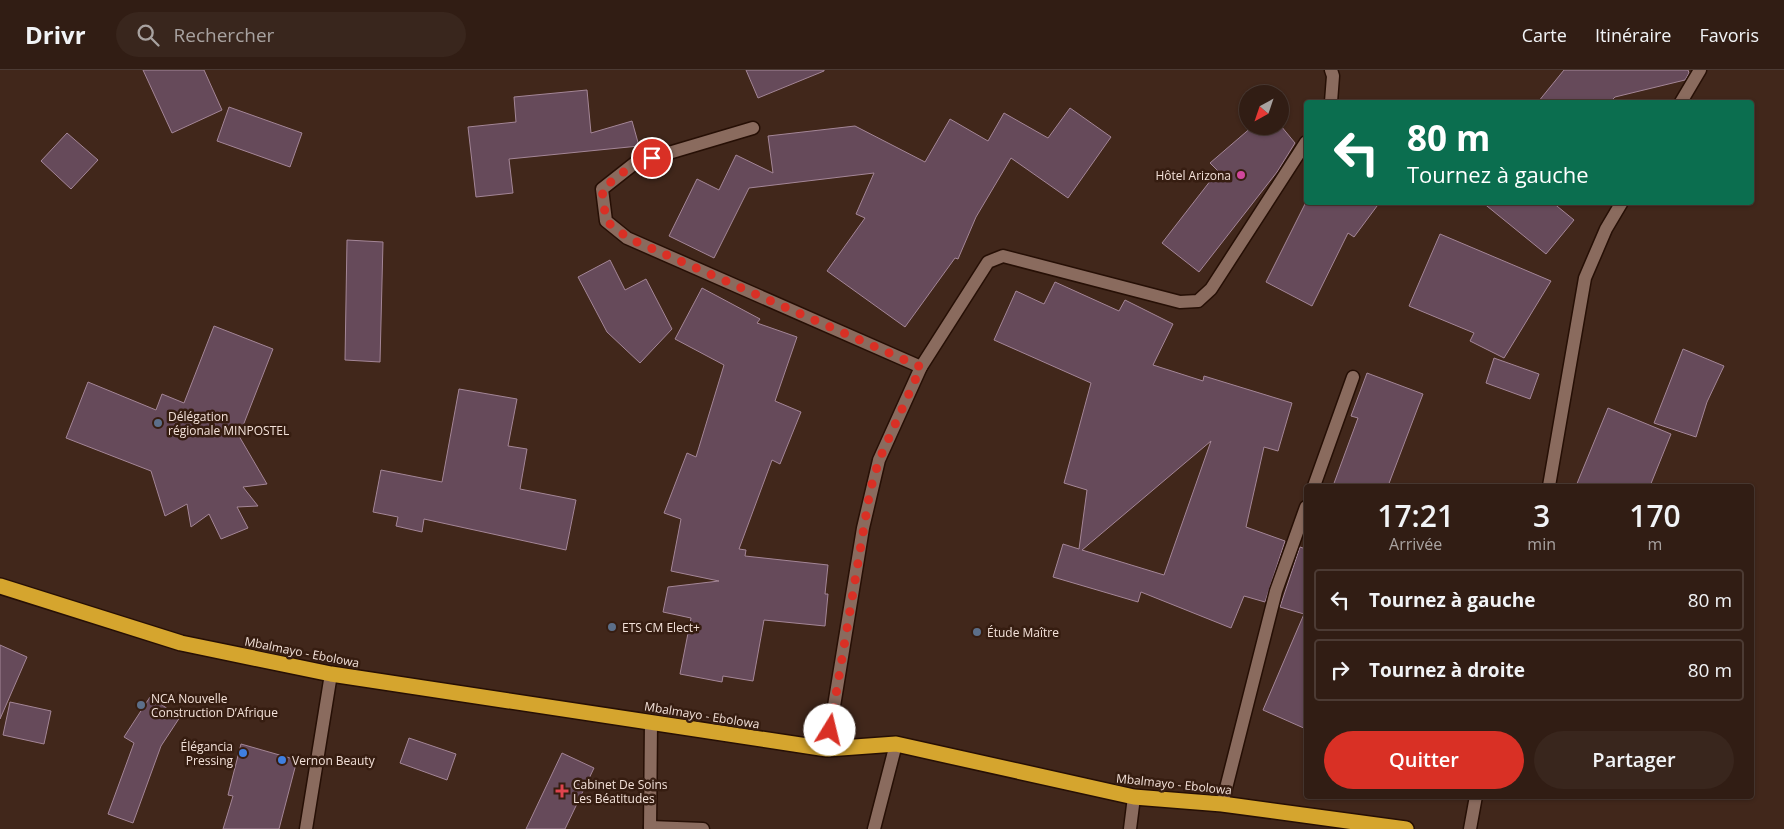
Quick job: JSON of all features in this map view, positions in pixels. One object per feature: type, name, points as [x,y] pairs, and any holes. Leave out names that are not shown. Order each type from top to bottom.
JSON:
[{"type":"highway","name":"Mbalmayo - Ebolowa","points":[[0,586],[181,643],[331,674],[827,749],[896,744],[1134,797],[1222,804],[1406,829]]},
{"type":"street","points":[[1331,70],[1333,76],[1331,100]]},
{"type":"street","points":[[1682,100],[1700,70]]},
{"type":"street","points":[[754,128],[635,163],[602,189],[606,221],[628,238],[921,367]]},
{"type":"street","points":[[827,749],[870,491],[879,460],[921,367],[988,262],[1003,256],[1180,302],[1198,301],[1211,289],[1304,145]]},
{"type":"street","points":[[1549,484],[1585,278],[1606,229],[1620,205]]},
{"type":"street","points":[[1315,484],[1353,377]]},
{"type":"street","points":[[1222,804],[1276,591],[1304,513]]},
{"type":"street","points":[[306,829],[331,674]]},
{"type":"street","points":[[651,722],[650,828],[703,829]]},
{"type":"street","points":[[874,829],[896,744]]},
{"type":"street","points":[[1130,829],[1134,797]]},
{"type":"street","points":[[1470,829],[1475,799]]},
{"type":"building","points":[[143,70],[204,70],[222,110],[172,133]]},
{"type":"building","points":[[746,70],[824,70],[824,71],[758,98]]},
{"type":"building","points":[[1564,70],[1688,70],[1689,73],[1685,80],[1615,97],[1612,100],[1540,100]]},
{"type":"building","points":[[587,90],[591,133],[632,121],[639,146],[509,159],[513,193],[476,197],[468,127],[516,122],[514,97]]},
{"type":"building","points":[[229,107],[302,133],[290,167],[217,141]]},
{"type":"building","points":[[1070,108],[1111,137],[1068,198],[1011,158],[976,217],[958,259],[955,258],[905,327],[827,271],[865,218],[856,214],[874,173],[749,188],[714,258],[669,236],[697,179],[719,190],[736,155],[773,173],[768,136],[855,126],[925,162],[950,119],[988,141],[1004,113],[1048,138]]},
{"type":"building","points":[[67,133],[98,160],[71,189],[41,161]]},
{"type":"building","points":[[1243,135],[1288,135],[1295,143],[1277,172],[1199,272],[1162,243],[1218,171],[1210,163]]},
{"type":"building","points":[[1304,205],[1378,205],[1354,237],[1348,233],[1312,306],[1266,282]]},
{"type":"building","points":[[1486,205],[1556,205],[1574,220],[1546,254]]},
{"type":"building","points":[[1440,234],[1551,281],[1504,358],[1470,341],[1474,333],[1409,306]]},
{"type":"building","points":[[347,240],[383,242],[380,362],[345,360]]},
{"type":"building","points":[[610,260],[625,290],[646,279],[672,329],[640,363],[607,332],[578,277]]},
{"type":"building","points":[[1055,282],[1119,311],[1125,300],[1173,324],[1153,365],[1203,381],[1204,376],[1292,403],[1278,451],[1264,447],[1246,527],[1285,541],[1265,602],[1244,596],[1231,628],[1141,592],[1138,602],[1053,577],[1063,544],[1079,549],[1087,490],[1064,483],[1091,383],[994,340],[1016,291],[1044,304]],"holes":[[[1211,441],[1164,575],[1082,550]]]},
{"type":"building","points":[[702,288],[760,319],[757,323],[797,337],[775,401],[801,412],[780,464],[772,460],[739,549],[746,550],[745,556],[828,565],[825,594],[828,594],[825,626],[764,620],[753,681],[723,676],[722,682],[680,674],[691,618],[663,612],[668,587],[719,581],[671,571],[681,519],[664,513],[687,453],[696,457],[724,365],[675,339]]},
{"type":"building","name":"Délégation régionale MINPOSTEL","points":[[214,326],[273,349],[239,436],[267,484],[243,487],[258,506],[237,507],[248,528],[221,539],[209,514],[191,527],[187,504],[165,516],[151,471],[66,438],[88,382],[156,410],[162,394],[184,403]]},
{"type":"building","points":[[1683,349],[1724,366],[1707,402],[1696,437],[1654,423]]},
{"type":"building","points":[[1494,358],[1539,374],[1530,399],[1486,383]]},
{"type":"building","points":[[1367,373],[1423,394],[1389,484],[1334,484],[1358,418],[1351,416]]},
{"type":"building","points":[[459,389],[517,399],[508,446],[527,449],[520,489],[576,500],[566,550],[424,519],[422,532],[396,526],[398,517],[373,512],[381,470],[442,482]]},
{"type":"building","points":[[1608,408],[1671,434],[1651,484],[1577,484]]},
{"type":"building","points":[[1300,547],[1304,548],[1304,614],[1280,607]]},
{"type":"building","points":[[1304,614],[1304,728],[1263,710]]},
{"type":"building","points":[[0,645],[27,657],[0,719]]},
{"type":"building","points":[[150,697],[180,717],[161,746],[133,823],[108,814],[134,743],[124,737]]},
{"type":"building","points":[[10,702],[51,711],[44,744],[3,735]]},
{"type":"building","points":[[409,738],[456,754],[447,780],[400,763]]},
{"type":"building","points":[[241,744],[297,760],[279,829],[223,829],[233,796],[228,795]]},
{"type":"building","points":[[562,753],[594,768],[565,829],[526,829]]},
{"type":"place","name":"Hôtel Arizona","points":[[1241,175]]},
{"type":"place","name":"Délégation régionale MINPOSTEL","points":[[158,423]]},
{"type":"place","name":"ETS CM Elect+","points":[[612,627]]},
{"type":"place","name":"Étude Maître","points":[[977,632]]},
{"type":"place","name":"NCA Nouvelle Construction D’Afrique","points":[[141,705]]},
{"type":"place","name":"Élégancia Pressing","points":[[243,753]]},
{"type":"place","name":"Vernon Beauty","points":[[282,760]]},
{"type":"place","name":"Cabinet De Soins Les Béatitudes","points":[[562,791]]},
{"type":"route","points":[[652,158],[635,163],[602,189],[606,221],[628,238],[921,367],[879,460],[870,491],[830,730]]}]
